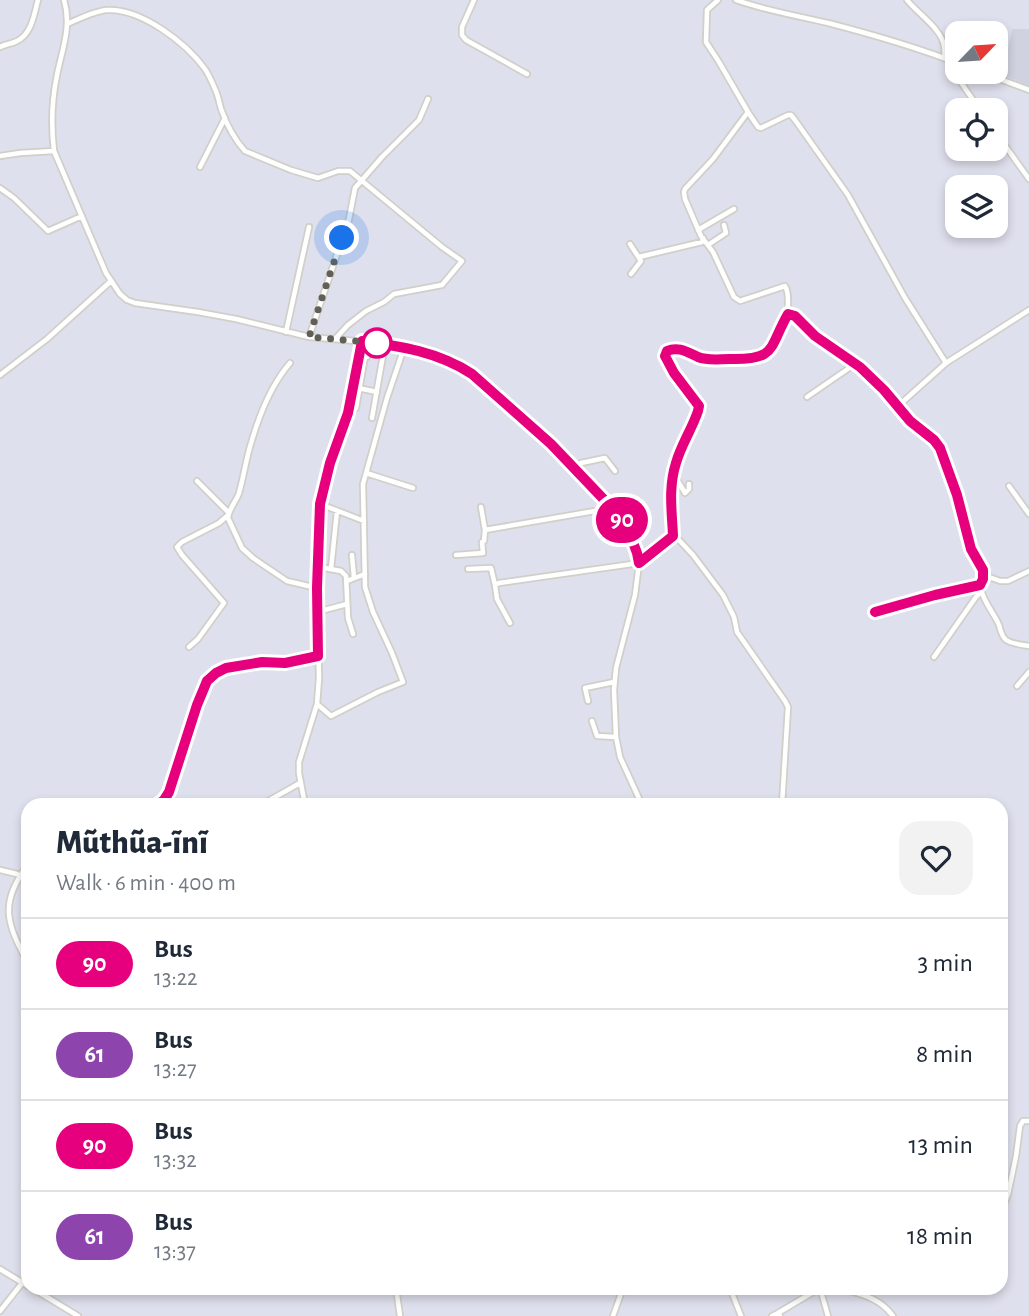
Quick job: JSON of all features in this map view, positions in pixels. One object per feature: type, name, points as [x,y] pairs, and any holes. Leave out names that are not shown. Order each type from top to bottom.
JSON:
[{"type":"street","points":[[0,47],[17,41],[28,30],[38,0]]},
{"type":"street","points":[[64,0],[67,15],[66,41],[55,91],[52,133],[54,151],[106,273],[120,294],[135,303],[205,313],[309,337],[365,341],[441,356],[472,374],[551,444],[612,508],[628,529],[639,563],[635,595],[619,652],[614,682],[616,737],[620,757],[639,798]]},
{"type":"street","points":[[474,0],[462,27],[462,35],[466,40],[527,75]]},
{"type":"street","points":[[718,0],[706,10],[706,42],[748,112],[761,128],[788,115],[795,120],[848,195],[910,307],[946,363]]},
{"type":"street","points":[[736,0],[944,57],[944,44],[939,33],[907,0]]},
{"type":"street","points":[[66,24],[110,10],[144,19],[160,28],[206,70],[225,118],[241,147],[252,154],[315,178],[350,171],[442,247],[463,261],[442,285],[394,294],[366,311],[335,339]]},
{"type":"street","points":[[1008,82],[1029,90]]},
{"type":"street","points":[[309,337],[349,219],[355,188],[419,120],[428,99]]},
{"type":"street","points":[[673,536],[670,504],[673,473],[699,406],[674,373],[665,356],[667,351],[682,350],[707,360],[756,359],[765,355],[772,346],[788,314],[788,290],[785,286],[740,301],[736,299],[713,252],[698,230],[685,199],[684,192],[748,112]]},
{"type":"street","points":[[201,166],[225,118]]},
{"type":"street","points":[[1008,150],[1029,179]]},
{"type":"street","points":[[0,156],[54,151]]},
{"type":"street","points":[[0,188],[48,230],[82,216]]},
{"type":"street","points":[[698,230],[734,209]]},
{"type":"street","points":[[708,245],[726,233],[724,225]]},
{"type":"street","points":[[286,332],[309,227]]},
{"type":"street","points":[[639,257],[702,242],[703,238]]},
{"type":"street","points":[[630,244],[641,261],[631,274]]},
{"type":"street","points":[[0,375],[47,339],[111,281]]},
{"type":"street","points":[[897,407],[946,363],[1029,310]]},
{"type":"street","points":[[788,314],[795,316],[815,336],[856,364],[884,390],[910,421],[934,440],[940,448],[957,495],[971,549],[989,577],[1000,581],[1015,579],[1029,571]]},
{"type":"street","points":[[303,798],[299,762],[317,704],[319,678],[318,517],[330,463],[357,388],[365,341]]},
{"type":"street","points":[[372,418],[385,344]]},
{"type":"street","points":[[317,704],[331,716],[403,682],[365,587],[363,484],[404,348]]},
{"type":"street","points":[[189,647],[198,639],[223,603],[177,547],[219,523],[238,498],[252,439],[268,397],[290,363]]},
{"type":"street","points":[[807,397],[856,364]]},
{"type":"street","points":[[357,388],[377,392]]},
{"type":"street","points":[[573,468],[580,463],[605,458],[615,471]]},
{"type":"street","points":[[366,473],[413,488]]},
{"type":"street","points":[[673,473],[685,493],[689,484]]},
{"type":"street","points":[[197,481],[228,514],[242,548],[253,558],[287,582],[317,588]]},
{"type":"street","points":[[1009,486],[1029,514]]},
{"type":"street","points":[[320,504],[364,521]]},
{"type":"street","points":[[456,555],[483,553],[485,530],[481,507]]},
{"type":"street","points":[[485,530],[612,508]]},
{"type":"street","points":[[331,569],[337,511]]},
{"type":"street","points":[[495,585],[507,581],[639,563],[673,536]]},
{"type":"street","points":[[673,536],[693,555],[723,595],[734,617],[737,632],[788,708],[782,798]]},
{"type":"street","points":[[352,555],[354,578]]},
{"type":"street","points":[[319,567],[344,573],[347,581],[348,618],[353,634]]},
{"type":"street","points":[[468,569],[491,568],[497,599],[510,622]]},
{"type":"street","points":[[983,570],[981,593],[1006,640],[1029,646]]},
{"type":"street","points":[[347,581],[365,574]]},
{"type":"street","points":[[875,612],[980,585]]},
{"type":"street","points":[[934,657],[981,593]]},
{"type":"street","points":[[317,612],[347,604]]},
{"type":"street","points":[[165,798],[207,681],[226,668],[262,662],[285,663],[318,656]]},
{"type":"street","points":[[1017,686],[1029,672]]},
{"type":"street","points":[[588,701],[585,688],[614,682]]},
{"type":"street","points":[[592,721],[597,736],[616,737]]},
{"type":"street","points":[[273,798],[300,783]]},
{"type":"street","points":[[0,870],[17,874]]},
{"type":"street","points":[[2,904],[11,881],[21,870]]},
{"type":"street","points":[[2,911],[21,951]]},
{"type":"street","points":[[1008,1194],[1020,1126],[1023,1121],[1029,1121]]},
{"type":"street","points":[[0,1269],[21,1281]]},
{"type":"street","points":[[0,1311],[21,1292]]},
{"type":"street","points":[[44,1295],[78,1316]]},
{"type":"street","points":[[397,1295],[400,1316]]},
{"type":"street","points":[[613,1316],[620,1295]]},
{"type":"street","points":[[732,1295],[740,1316]]},
{"type":"street","points":[[772,1316],[809,1295]]},
{"type":"street","points":[[822,1295],[828,1316]]},
{"type":"street","points":[[868,1295],[881,1303],[893,1316]]},
{"type":"shaded area","points":[[1012,29],[1029,29],[1029,86],[1008,77],[1008,49]]},
{"type":"bus line","name":"90","points":[[165,798],[207,681],[226,668],[262,662],[285,663],[318,656],[318,517],[330,463],[348,413],[362,341],[441,356],[458,364],[492,390],[551,444],[612,508],[628,529],[639,563],[673,536],[670,504],[673,473],[699,406],[674,373],[665,356],[667,351],[682,350],[707,360],[756,359],[765,355],[772,346],[788,314],[795,316],[815,336],[860,367],[910,421],[940,448],[957,495],[971,549],[983,570],[980,585],[875,612]]},
{"type":"route","points":[[342,238],[309,337],[377,343]]}]
